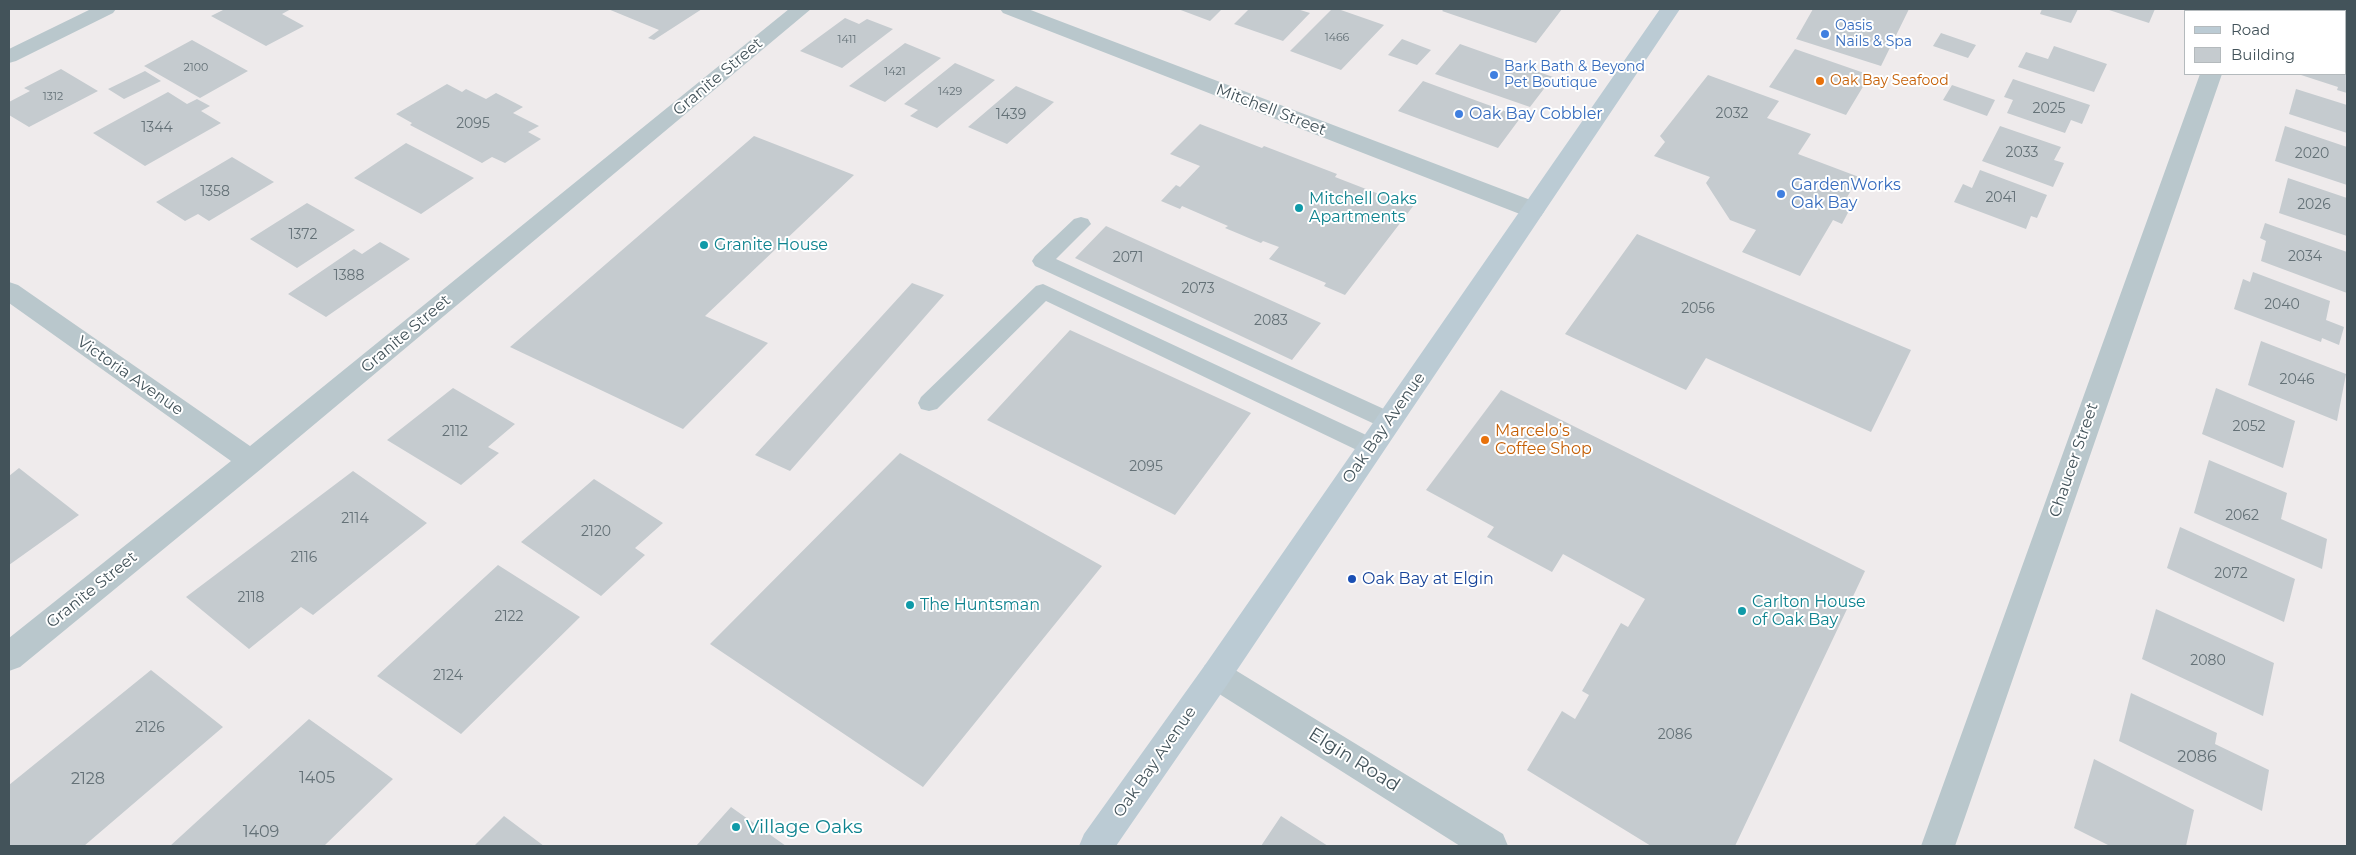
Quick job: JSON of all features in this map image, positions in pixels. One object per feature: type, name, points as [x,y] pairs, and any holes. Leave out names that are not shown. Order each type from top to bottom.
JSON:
[{"type":"main road","name":"Oak Bay Avenue","points":[[1096,846],[1216,674],[1670,9]]},
{"type":"street","points":[[9,57],[106,9]]},
{"type":"street","name":"Granite Street","points":[[9,657],[251,461],[801,9]]},
{"type":"street","name":"Mitchell Street","points":[[1010,9],[1533,210]]},
{"type":"street","name":"Chaucer Street","points":[[1938,846],[2211,75]]},
{"type":"street","name":"Victoria Avenue","points":[[9,292],[251,461]]},
{"type":"street","name":"Elgin Road","points":[[1216,674],[1491,846]]},
{"type":"lane","points":[[1081,224],[1042,261],[1389,421]]},
{"type":"lane","points":[[929,403],[1043,292],[1371,447]]},
{"type":"building","points":[[225,9],[291,9],[282,14],[304,26],[266,46],[211,16]]},
{"type":"building","points":[[608,9],[702,9],[654,40],[648,38],[659,30]]},
{"type":"building","points":[[1178,9],[1222,9],[1210,21]]},
{"type":"building","points":[[1249,9],[1297,9],[1310,13],[1283,41],[1234,24]]},
{"type":"building","points":[[1332,9],[1338,9],[1384,25],[1341,70],[1290,51]]},
{"type":"building","points":[[1444,9],[1562,9],[1536,43],[1442,11]]},
{"type":"building","points":[[1813,9],[1909,9],[1881,66],[1796,39]]},
{"type":"building","points":[[2042,9],[2078,9],[2071,23],[2040,14]]},
{"type":"building","points":[[2106,9],[2155,9],[2149,23]]},
{"type":"building","points":[[845,18],[859,24],[867,19],[893,29],[842,68],[800,51]]},
{"type":"building","points":[[1941,33],[1976,45],[1968,58],[1933,46]]},
{"type":"building","points":[[1402,39],[1431,50],[1417,65],[1388,55]]},
{"type":"building","points":[[192,40],[248,71],[200,98],[144,66]]},
{"type":"building","points":[[905,43],[941,58],[885,102],[849,86]]},
{"type":"building","name":"Bark Bath & Beyond Pet Boutique","points":[[1460,44],[1553,77],[1530,107],[1435,74]]},
{"type":"building","points":[[2054,46],[2107,64],[2094,92],[2018,67],[2026,52],[2048,59]]},
{"type":"building","name":"Oak Bay Seafood","points":[[1795,49],[1870,75],[1846,115],[1769,87]]},
{"type":"building","points":[[2346,50],[2347,93],[2337,90],[2338,87],[2301,75],[2346,75]]},
{"type":"building","points":[[955,63],[995,80],[937,128],[910,116],[918,110],[904,104]]},
{"type":"building","points":[[61,69],[98,91],[29,127],[9,115],[9,102],[30,91],[24,88]]},
{"type":"building","points":[[145,71],[161,81],[124,99],[108,89]]},
{"type":"building","name":"GardenWorks Oak Bay","points":[[1708,75],[1779,101],[1767,118],[1811,134],[1798,154],[1859,177],[1843,204],[1851,207],[1842,224],[1833,220],[1800,276],[1742,252],[1756,230],[1730,220],[1706,183],[1710,177],[1654,156],[1665,142],[1660,136]]},
{"type":"building","points":[[2013,79],[2090,105],[2082,124],[2071,120],[2065,133],[2007,113],[2013,100],[2004,97]]},
{"type":"building","name":"Oak Bay Cobbler","points":[[1423,81],[1521,117],[1498,148],[1398,111]]},
{"type":"building","points":[[447,84],[462,92],[466,89],[486,99],[496,93],[523,107],[513,113],[539,126],[528,132],[541,139],[505,163],[492,157],[482,163],[410,125],[412,123],[396,114]]},
{"type":"building","points":[[1952,85],[1995,100],[1987,116],[1943,100]]},
{"type":"building","points":[[1016,86],[1054,102],[1007,144],[968,127]]},
{"type":"building","points":[[2296,89],[2347,105],[2347,133],[2289,114]]},
{"type":"building","points":[[168,92],[187,104],[197,99],[210,106],[201,111],[221,123],[145,166],[93,133]]},
{"type":"building","name":"Mitchell Oaks Apartments","points":[[1200,124],[1337,174],[1335,177],[1384,196],[1386,194],[1414,205],[1345,295],[1324,286],[1326,283],[1269,259],[1279,247],[1263,241],[1261,243],[1225,228],[1228,226],[1182,206],[1180,209],[1161,201],[1176,185],[1180,187],[1200,166],[1170,154]]},
{"type":"building","points":[[2000,126],[2061,147],[2054,160],[2064,163],[2053,187],[1982,161]]},
{"type":"building","points":[[2285,126],[2347,147],[2347,185],[2275,161]]},
{"type":"building","name":"Granite House","points":[[754,136],[854,175],[705,316],[768,343],[683,429],[510,347]]},
{"type":"building","points":[[406,143],[474,178],[421,214],[354,178]]},
{"type":"building","points":[[232,157],[274,182],[209,221],[198,214],[185,221],[156,202]]},
{"type":"building","points":[[1980,170],[2047,195],[2037,218],[2031,216],[2026,229],[1954,202],[1963,184],[1972,188]]},
{"type":"building","points":[[2288,178],[2347,198],[2347,236],[2279,213]]},
{"type":"building","points":[[307,203],[355,230],[297,268],[250,239]]},
{"type":"building","points":[[2265,223],[2347,252],[2347,293],[2261,261],[2266,241],[2260,238]]},
{"type":"building","points":[[1106,226],[1321,323],[1292,360],[1075,258]]},
{"type":"building","points":[[1637,234],[1911,350],[1871,432],[1706,358],[1686,390],[1565,334]]},
{"type":"building","points":[[380,242],[410,259],[326,317],[288,294],[354,249],[362,254]]},
{"type":"building","points":[[2253,272],[2330,301],[2326,320],[2344,327],[2339,345],[2322,338],[2321,342],[2234,309],[2243,279],[2250,282]]},
{"type":"building","points":[[912,283],[944,295],[790,471],[755,455]]},
{"type":"building","points":[[1070,330],[1251,413],[1175,515],[987,420]]},
{"type":"building","points":[[2261,341],[2346,374],[2337,421],[2248,385]]},
{"type":"building","points":[[453,388],[515,424],[488,447],[499,453],[461,485],[387,440]]},
{"type":"building","points":[[2216,388],[2295,421],[2283,468],[2202,434]]},
{"type":"building","name":"Carlton House of Oak Bay","points":[[1501,390],[1865,571],[1735,846],[1651,846],[1527,770],[1562,711],[1575,719],[1589,695],[1582,691],[1621,623],[1628,627],[1645,599],[1563,554],[1552,572],[1487,537],[1494,527],[1426,490]]},
{"type":"building","name":"The Huntsman","points":[[900,453],[1102,566],[923,787],[710,644]]},
{"type":"building","points":[[2209,460],[2287,493],[2281,519],[2327,539],[2322,569],[2194,513]]},
{"type":"building","points":[[19,468],[79,515],[9,565],[9,476]]},
{"type":"building","points":[[353,471],[427,523],[313,615],[301,607],[249,649],[186,597]]},
{"type":"building","points":[[594,479],[663,523],[635,548],[645,555],[601,596],[521,542]]},
{"type":"building","points":[[2180,527],[2295,579],[2284,622],[2167,568]]},
{"type":"building","points":[[498,565],[580,617],[461,734],[377,676]]},
{"type":"building","points":[[2156,609],[2274,663],[2263,716],[2142,659]]},
{"type":"building","points":[[151,670],[223,727],[84,846],[9,846],[9,785]]},
{"type":"building","points":[[2131,693],[2217,733],[2215,744],[2269,770],[2262,811],[2119,741]]},
{"type":"building","points":[[309,719],[393,779],[324,846],[170,846]]},
{"type":"building","points":[[2094,759],[2194,810],[2186,846],[2110,846],[2074,828]]},
{"type":"building","name":"Village Oaks","points":[[731,807],[786,846],[696,846]]},
{"type":"building","points":[[504,816],[544,846],[474,846]]},
{"type":"building","points":[[1281,816],[1328,846],[1261,846]]},
{"type":"place","name":"Oasis Nails & Spa","points":[[1825,34]]},
{"type":"place","name":"Bark Bath & Beyond Pet Boutique","points":[[1494,75]]},
{"type":"place","name":"Oak Bay Seafood","points":[[1820,81]]},
{"type":"place","name":"Oak Bay Cobbler","points":[[1459,114]]},
{"type":"place","name":"GardenWorks Oak Bay","points":[[1781,194]]},
{"type":"place","name":"Mitchell Oaks Apartments","points":[[1299,208]]},
{"type":"place","name":"Granite House","points":[[704,245]]},
{"type":"place","name":"Marcelo’s Coffee Shop","points":[[1485,440]]},
{"type":"place","name":"Oak Bay at Elgin","points":[[1352,579]]},
{"type":"place","name":"The Huntsman","points":[[910,605]]},
{"type":"place","name":"Carlton House of Oak Bay","points":[[1742,611]]},
{"type":"place","name":"Village Oaks","points":[[736,827]]}]
